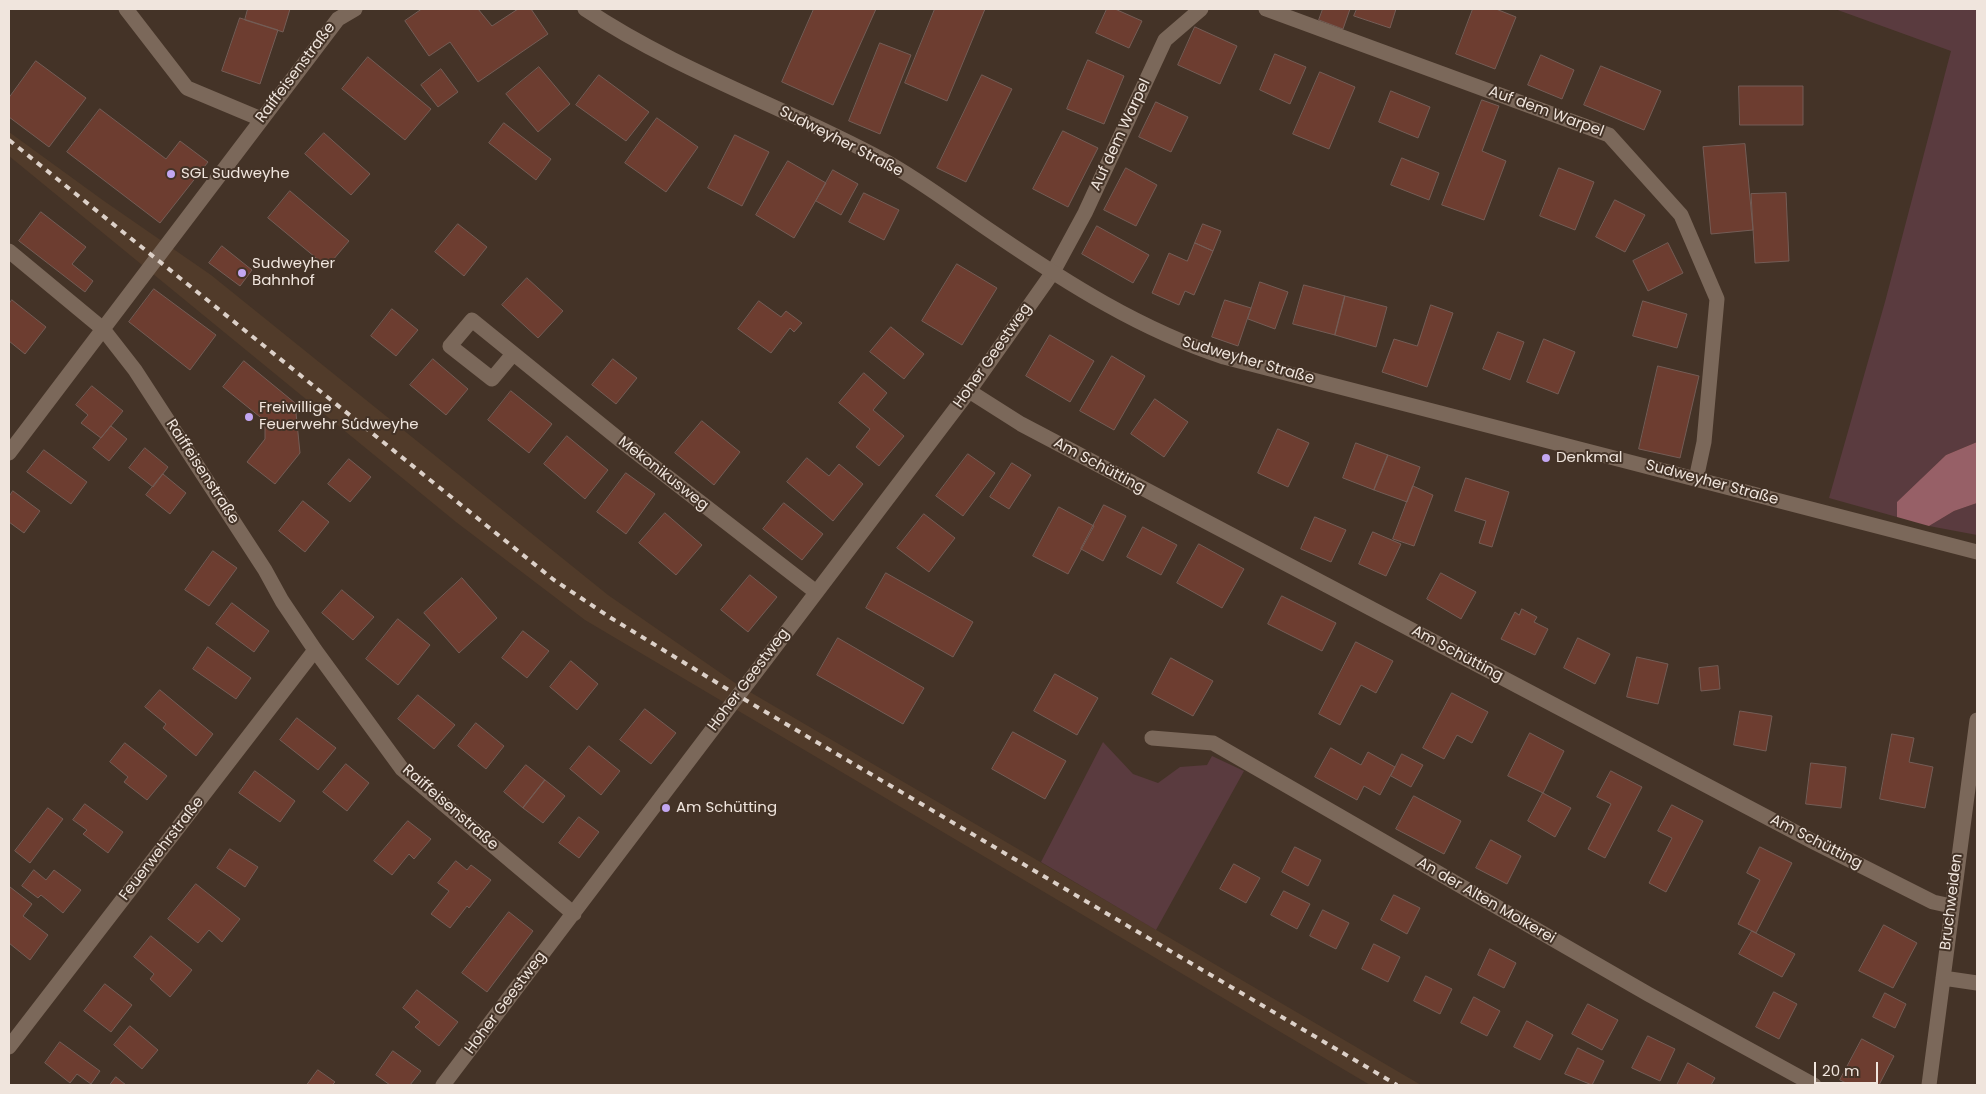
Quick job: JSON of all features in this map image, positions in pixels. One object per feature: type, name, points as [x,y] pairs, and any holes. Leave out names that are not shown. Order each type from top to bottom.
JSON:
[{"type":"street","points":[[126,9],[187,88],[261,119]]},
{"type":"street","name":"Raiffeisenstraße","points":[[355,9],[338,18],[103,329],[136,370],[315,650],[402,769],[574,914]]},
{"type":"street","name":"Sudweyher Straße","points":[[585,9],[652,50],[886,162],[1099,301],[1151,329],[1188,346],[1224,357],[1977,552]]},
{"type":"street","name":"Auf dem Warpel","points":[[1052,272],[1085,214],[1165,40],[1202,9]]},
{"type":"street","name":"Auf dem Warpel","points":[[1266,9],[1609,135],[1681,215],[1717,299],[1704,442],[1696,479]]},
{"type":"street","points":[[9,251],[103,329],[9,453]]},
{"type":"street","name":"Hoher Geestweg","points":[[443,1085],[969,391],[1052,272]]},
{"type":"street","name":"Mekonikusweg","points":[[513,354],[711,512],[816,592]]},
{"type":"street","name":"Am Schütting","points":[[969,391],[1021,424],[1803,836],[1933,902],[1952,906]]},
{"type":"street","name":"Feuerwehrstraße","points":[[9,1048],[315,650]]},
{"type":"street","name":"Bruchweiden","points":[[1928,1085],[1977,721]]},
{"type":"street","name":"An der Alten Molkerei","points":[[1152,738],[1213,743],[1648,994],[1814,1085]]},
{"type":"street","points":[[1943,978],[1977,983]]},
{"type":"shaded area","points":[[1835,9],[1977,9],[1977,442],[1946,455],[1898,502],[1897,517],[1829,498],[1885,302],[1951,51]]},
{"type":"shaded area","points":[[9,132],[211,275],[608,595],[738,685],[1421,1085],[1370,1085],[585,620],[456,522],[9,156]]},
{"type":"shaded area","points":[[1977,442],[1977,503],[1954,511],[1929,526],[1897,517],[1897,502],[1946,455]]},
{"type":"shaded area","points":[[1977,503],[1977,535],[1929,526],[1954,511]]},
{"type":"shaded area","points":[[1103,742],[1133,774],[1158,783],[1180,767],[1207,765],[1212,756],[1244,771],[1156,930],[1041,862]]},
{"type":"building","points":[[248,9],[290,9],[283,32],[245,20]]},
{"type":"building","points":[[422,9],[478,9],[492,26],[518,9],[531,9],[548,34],[478,82],[450,42],[429,56],[405,21]]},
{"type":"building","points":[[814,9],[876,9],[833,105],[782,82]]},
{"type":"building","points":[[935,9],[985,9],[947,101],[905,83]]},
{"type":"building","points":[[1107,9],[1115,9],[1142,21],[1129,48],[1096,33]]},
{"type":"building","points":[[1323,9],[1350,9],[1343,29],[1319,20]]},
{"type":"building","points":[[1357,9],[1396,9],[1390,28],[1354,16]]},
{"type":"building","points":[[1473,9],[1496,9],[1516,17],[1495,69],[1456,54]]},
{"type":"building","points":[[240,18],[278,30],[260,84],[222,71]]},
{"type":"building","points":[[1195,27],[1237,46],[1220,84],[1178,65]]},
{"type":"building","points":[[880,43],[911,55],[880,134],[849,121]]},
{"type":"building","points":[[1275,54],[1306,67],[1290,104],[1260,90]]},
{"type":"building","points":[[1541,55],[1574,70],[1562,99],[1528,85]]},
{"type":"building","points":[[368,57],[431,109],[405,140],[342,89]]},
{"type":"building","points":[[1088,60],[1124,76],[1104,124],[1067,109]]},
{"type":"building","points":[[36,61],[86,98],[49,147],[9,117],[9,98]]},
{"type":"building","points":[[1601,66],[1661,91],[1644,130],[1584,105]]},
{"type":"building","points":[[539,67],[570,104],[538,132],[506,94]]},
{"type":"building","points":[[441,69],[458,92],[438,107],[421,85]]},
{"type":"building","points":[[1320,72],[1355,87],[1329,149],[1293,134]]},
{"type":"building","points":[[599,75],[649,112],[626,141],[576,105]]},
{"type":"building","points":[[982,75],[1012,89],[966,182],[937,168]]},
{"type":"building","points":[[1739,86],[1803,86],[1803,125],[1740,125]]},
{"type":"building","points":[[1391,91],[1430,107],[1418,138],[1379,122]]},
{"type":"building","points":[[1482,100],[1499,106],[1482,151],[1506,161],[1484,220],[1442,205]]},
{"type":"building","points":[[1156,102],[1188,117],[1171,152],[1139,137]]},
{"type":"building","points":[[100,109],[166,159],[180,141],[208,162],[160,223],[67,152]]},
{"type":"building","points":[[657,118],[698,147],[666,192],[625,163]]},
{"type":"building","points":[[504,123],[551,159],[536,180],[489,143]]},
{"type":"building","points":[[1063,131],[1098,148],[1068,207],[1033,189]]},
{"type":"building","points":[[324,133],[370,174],[351,195],[305,154]]},
{"type":"building","points":[[735,135],[769,152],[742,206],[708,188]]},
{"type":"building","points":[[1745,144],[1753,230],[1711,234],[1703,147]]},
{"type":"building","points":[[1402,158],[1439,173],[1429,200],[1391,185]]},
{"type":"building","points":[[788,161],[826,183],[794,238],[756,215]]},
{"type":"building","points":[[1126,168],[1157,185],[1136,226],[1104,210]]},
{"type":"building","points":[[1559,168],[1594,182],[1575,230],[1540,216]]},
{"type":"building","points":[[833,170],[858,184],[841,215],[816,201]]},
{"type":"building","points":[[290,191],[349,241],[327,267],[268,218]]},
{"type":"building","points":[[864,193],[899,210],[884,240],[849,222]]},
{"type":"building","points":[[1786,193],[1789,261],[1755,263],[1751,194]]},
{"type":"building","points":[[1615,200],[1645,215],[1625,252],[1596,237]]},
{"type":"building","points":[[41,212],[86,247],[72,264],[93,281],[85,292],[19,241]]},
{"type":"building","points":[[458,224],[487,247],[464,276],[435,252]]},
{"type":"building","points":[[1203,224],[1221,231],[1213,251],[1195,243]]},
{"type":"building","points":[[1097,226],[1149,255],[1133,283],[1082,254]]},
{"type":"building","points":[[1195,243],[1213,251],[1194,295],[1185,291],[1179,305],[1152,293],[1169,253],[1187,261]]},
{"type":"building","points":[[1668,243],[1683,273],[1648,291],[1633,261]]},
{"type":"building","points":[[222,246],[252,270],[240,286],[209,263]]},
{"type":"building","points":[[957,264],[997,288],[962,345],[922,321]]},
{"type":"building","points":[[527,278],[563,311],[538,338],[502,305]]},
{"type":"building","points":[[1260,282],[1288,292],[1275,329],[1248,319]]},
{"type":"building","points":[[1304,285],[1345,296],[1335,335],[1293,324]]},
{"type":"building","points":[[154,289],[216,335],[190,370],[129,322]]},
{"type":"building","points":[[1345,296],[1387,307],[1376,347],[1335,335]]},
{"type":"building","points":[[12,300],[46,327],[25,354],[9,341],[9,304]]},
{"type":"building","points":[[1225,300],[1251,308],[1238,346],[1212,337]]},
{"type":"building","points":[[759,301],[781,317],[786,311],[802,323],[794,332],[790,328],[771,353],[738,329]]},
{"type":"building","points":[[1643,301],[1687,314],[1677,348],[1633,336]]},
{"type":"building","points":[[1431,305],[1453,313],[1427,387],[1382,372],[1394,339],[1417,346]]},
{"type":"building","points":[[392,309],[418,330],[396,356],[371,336]]},
{"type":"building","points":[[891,327],[924,354],[904,379],[870,352]]},
{"type":"building","points":[[1498,332],[1524,342],[1510,380],[1483,369]]},
{"type":"building","points":[[1050,335],[1094,361],[1070,402],[1026,376]]},
{"type":"building","points":[[1544,339],[1575,352],[1558,394],[1527,382]]},
{"type":"building","points":[[1112,356],[1145,376],[1114,430],[1080,411]]},
{"type":"building","points":[[433,359],[468,389],[446,415],[410,385]]},
{"type":"building","points":[[613,359],[637,378],[616,404],[592,385]]},
{"type":"building","points":[[244,361],[295,403],[300,453],[275,484],[247,462],[265,439],[265,421],[223,387]]},
{"type":"building","points":[[1658,366],[1699,376],[1680,458],[1639,449]]},
{"type":"building","points":[[864,373],[887,393],[873,410],[904,436],[879,466],[856,447],[870,429],[839,403]]},
{"type":"building","points":[[92,386],[123,411],[101,438],[81,423],[88,415],[76,405]]},
{"type":"building","points":[[511,391],[552,424],[529,453],[488,420]]},
{"type":"building","points":[[1155,399],[1188,422],[1164,457],[1131,434]]},
{"type":"building","points":[[702,421],[740,452],[714,485],[675,453]]},
{"type":"building","points":[[111,426],[127,439],[109,461],[93,448]]},
{"type":"building","points":[[1278,429],[1309,443],[1288,487],[1258,473]]},
{"type":"building","points":[[567,436],[608,470],[585,499],[544,464]]},
{"type":"building","points":[[1356,443],[1388,455],[1374,490],[1343,478]]},
{"type":"building","points":[[145,448],[168,467],[153,487],[129,468]]},
{"type":"building","points":[[44,450],[87,482],[71,504],[27,472]]},
{"type":"building","points":[[968,454],[995,473],[963,516],[936,496]]},
{"type":"building","points":[[1388,455],[1420,467],[1407,502],[1374,490]]},
{"type":"building","points":[[807,458],[829,476],[839,464],[863,484],[833,521],[787,482]]},
{"type":"building","points":[[349,459],[371,477],[350,502],[328,484]]},
{"type":"building","points":[[1012,463],[1031,475],[1009,509],[990,497]]},
{"type":"building","points":[[626,473],[655,494],[626,534],[597,512]]},
{"type":"building","points":[[163,474],[186,493],[170,514],[146,495]]},
{"type":"building","points":[[1466,478],[1509,492],[1492,547],[1479,543],[1486,521],[1455,511]]},
{"type":"building","points":[[1413,486],[1433,495],[1414,546],[1393,539]]},
{"type":"building","points":[[13,491],[40,511],[24,533],[9,522],[9,497]]},
{"type":"building","points":[[303,501],[329,522],[305,552],[279,531]]},
{"type":"building","points":[[784,503],[823,534],[802,560],[763,529]]},
{"type":"building","points":[[1104,505],[1126,516],[1103,561],[1081,549]]},
{"type":"building","points":[[1059,507],[1094,526],[1068,574],[1033,556]]},
{"type":"building","points":[[665,513],[702,545],[676,575],[639,543]]},
{"type":"building","points":[[924,514],[955,538],[929,572],[897,548]]},
{"type":"building","points":[[1315,517],[1346,530],[1331,562],[1301,549]]},
{"type":"building","points":[[1143,527],[1177,545],[1161,575],[1127,557]]},
{"type":"building","points":[[1373,532],[1401,544],[1386,576],[1359,564]]},
{"type":"building","points":[[1199,544],[1244,569],[1222,608],[1177,583]]},
{"type":"building","points":[[213,551],[237,568],[209,606],[185,590]]},
{"type":"building","points":[[886,573],[973,622],[953,657],[866,608]]},
{"type":"building","points":[[1441,573],[1476,592],[1461,619],[1427,599]]},
{"type":"building","points":[[750,575],[777,597],[748,632],[721,610]]},
{"type":"building","points":[[462,578],[497,618],[459,653],[424,613]]},
{"type":"building","points":[[342,590],[374,617],[353,640],[322,613]]},
{"type":"building","points":[[1282,596],[1336,623],[1322,651],[1268,624]]},
{"type":"building","points":[[232,603],[269,631],[254,652],[216,624]]},
{"type":"building","points":[[1522,609],[1537,617],[1534,622],[1548,629],[1535,655],[1501,639],[1515,612],[1519,615]]},
{"type":"building","points":[[398,619],[430,645],[398,685],[366,659]]},
{"type":"building","points":[[523,631],[549,651],[527,678],[502,658]]},
{"type":"building","points":[[838,638],[924,688],[903,724],[817,675]]},
{"type":"building","points":[[1578,638],[1610,654],[1595,684],[1564,668]]},
{"type":"building","points":[[1356,642],[1393,661],[1376,693],[1361,685],[1340,725],[1319,714]]},
{"type":"building","points":[[208,647],[251,678],[236,699],[193,669]]},
{"type":"building","points":[[1637,657],[1668,664],[1658,704],[1627,697]]},
{"type":"building","points":[[1171,658],[1213,681],[1193,716],[1152,694]]},
{"type":"building","points":[[571,661],[598,684],[577,710],[550,687]]},
{"type":"building","points":[[1718,666],[1720,689],[1701,691],[1699,668]]},
{"type":"building","points":[[1055,674],[1098,698],[1077,735],[1034,711]]},
{"type":"building","points":[[160,690],[213,734],[196,756],[163,728],[166,724],[145,707]]},
{"type":"building","points":[[1452,693],[1488,712],[1472,743],[1457,735],[1444,759],[1423,748]]},
{"type":"building","points":[[418,695],[455,725],[434,749],[398,719]]},
{"type":"building","points":[[645,709],[676,733],[651,764],[620,740]]},
{"type":"building","points":[[1740,711],[1772,716],[1766,751],[1734,745]]},
{"type":"building","points":[[297,718],[336,748],[318,770],[280,740]]},
{"type":"building","points":[[476,723],[504,746],[486,769],[458,746]]},
{"type":"building","points":[[1013,732],[1066,761],[1045,799],[992,769]]},
{"type":"building","points":[[1530,733],[1564,751],[1543,793],[1508,776]]},
{"type":"building","points":[[1892,734],[1914,738],[1909,762],[1933,767],[1925,808],[1880,799]]},
{"type":"building","points":[[125,743],[167,776],[147,800],[124,782],[128,777],[110,762]]},
{"type":"building","points":[[589,746],[620,771],[601,795],[570,769]]},
{"type":"building","points":[[1331,748],[1361,765],[1368,752],[1395,767],[1380,795],[1364,786],[1357,800],[1315,777]]},
{"type":"building","points":[[1402,754],[1423,765],[1411,787],[1391,776]]},
{"type":"building","points":[[1811,763],[1846,767],[1841,808],[1806,804]]},
{"type":"building","points":[[346,764],[369,783],[347,811],[323,792]]},
{"type":"building","points":[[526,765],[545,780],[523,808],[504,792]]},
{"type":"building","points":[[255,771],[295,801],[280,822],[239,793]]},
{"type":"building","points":[[1611,771],[1642,787],[1605,858],[1588,849],[1611,804],[1597,797]]},
{"type":"building","points":[[545,780],[565,796],[543,823],[523,808]]},
{"type":"building","points":[[1543,793],[1571,808],[1555,837],[1528,821]]},
{"type":"building","points":[[1414,796],[1461,821],[1444,854],[1396,829]]},
{"type":"building","points":[[85,804],[123,832],[108,853],[83,834],[87,830],[73,820]]},
{"type":"building","points":[[1672,805],[1703,821],[1666,892],[1649,883],[1672,838],[1658,831]]},
{"type":"building","points":[[48,808],[63,819],[30,863],[15,851]]},
{"type":"building","points":[[579,817],[599,832],[579,858],[559,843]]},
{"type":"building","points":[[408,821],[431,839],[414,859],[409,854],[392,875],[374,861]]},
{"type":"building","points":[[1491,840],[1521,856],[1507,884],[1476,868]]},
{"type":"building","points":[[1295,847],[1321,860],[1308,886],[1282,872]]},
{"type":"building","points":[[1760,847],[1792,863],[1756,933],[1738,924],[1760,880],[1747,873]]},
{"type":"building","points":[[230,849],[258,867],[245,887],[217,868]]},
{"type":"building","points":[[456,861],[467,870],[471,865],[491,880],[450,928],[431,914],[449,891],[438,883]]},
{"type":"building","points":[[1234,864],[1260,878],[1246,903],[1220,889]]},
{"type":"building","points":[[34,870],[46,880],[54,870],[81,890],[63,913],[41,895],[38,898],[22,886]]},
{"type":"building","points":[[196,884],[240,919],[222,942],[209,930],[198,943],[168,919]]},
{"type":"building","points":[[10,887],[32,904],[23,916],[48,935],[30,960],[9,943]]},
{"type":"building","points":[[1284,891],[1310,904],[1297,929],[1271,915]]},
{"type":"building","points":[[1394,895],[1420,908],[1407,934],[1381,920]]},
{"type":"building","points":[[1323,910],[1349,923],[1336,949],[1310,936]]},
{"type":"building","points":[[509,912],[533,931],[487,992],[462,973]]},
{"type":"building","points":[[1884,925],[1917,943],[1893,988],[1859,971]]},
{"type":"building","points":[[1752,931],[1795,954],[1782,977],[1739,954]]},
{"type":"building","points":[[151,936],[192,970],[170,997],[150,979],[154,974],[134,957]]},
{"type":"building","points":[[1374,944],[1400,957],[1388,982],[1362,969]]},
{"type":"building","points":[[1490,949],[1516,963],[1504,988],[1478,975]]},
{"type":"building","points":[[1426,976],[1452,989],[1440,1014],[1414,1001]]},
{"type":"building","points":[[105,984],[132,1005],[111,1032],[84,1011]]},
{"type":"building","points":[[417,990],[458,1022],[439,1046],[415,1027],[420,1022],[403,1008]]},
{"type":"building","points":[[1774,992],[1797,1004],[1779,1039],[1756,1027]]},
{"type":"building","points":[[1885,993],[1906,1004],[1895,1028],[1873,1017]]},
{"type":"building","points":[[1474,997],[1500,1011],[1487,1036],[1461,1023]]},
{"type":"building","points":[[1588,1004],[1618,1020],[1602,1050],[1572,1034]]},
{"type":"building","points":[[1527,1021],[1553,1035],[1540,1060],[1514,1047]]},
{"type":"building","points":[[130,1026],[158,1050],[142,1069],[114,1045]]},
{"type":"building","points":[[1648,1036],[1675,1049],[1660,1081],[1632,1068]]},
{"type":"building","points":[[1862,1039],[1894,1056],[1879,1085],[1850,1085],[1840,1080]]},
{"type":"building","points":[[60,1042],[100,1071],[91,1084],[77,1074],[70,1083],[45,1063]]},
{"type":"building","points":[[1578,1048],[1604,1061],[1592,1085],[1565,1074]]},
{"type":"building","points":[[393,1051],[421,1071],[410,1085],[390,1085],[376,1075]]},
{"type":"building","points":[[1688,1063],[1715,1078],[1711,1085],[1677,1085]]},
{"type":"building","points":[[318,1070],[335,1082],[332,1085],[307,1085]]},
{"type":"building","points":[[116,1077],[126,1085],[110,1085]]},
{"type":"railway","points":[[9,140],[554,580],[611,618],[737,695],[1397,1085]]},
{"type":"place","name":"SGL Sudweyhe","points":[[171,174]]},
{"type":"place","name":"Sudweyher Bahnhof","points":[[242,273]]},
{"type":"place","name":"Freiwillige Feuerwehr Sudweyhe","points":[[249,417]]},
{"type":"place","name":"Denkmal","points":[[1546,458]]},
{"type":"place","name":"Am Schütting","points":[[666,808]]}]
